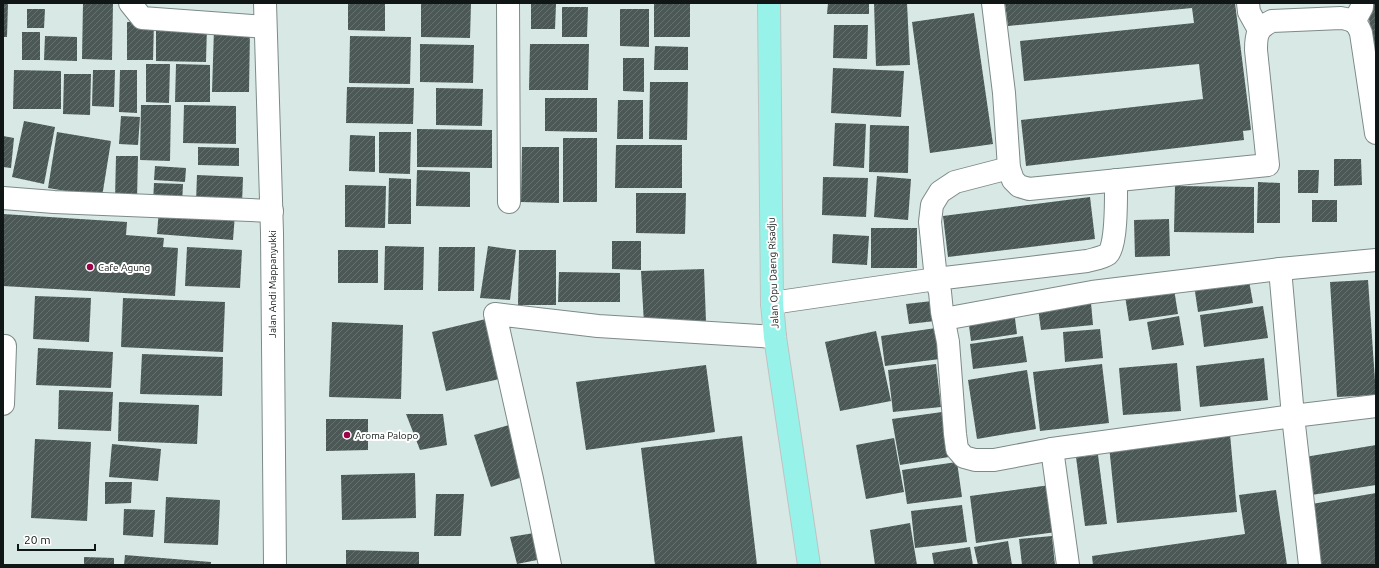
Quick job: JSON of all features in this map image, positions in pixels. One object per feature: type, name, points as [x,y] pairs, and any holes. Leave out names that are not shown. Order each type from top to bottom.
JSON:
[{"type":"main road","name":"Jalan Opu Daeng Risadju","points":[[769,3],[772,303],[775,337],[809,565]]},
{"type":"street","points":[[130,3],[142,18],[265,27]]},
{"type":"street","name":"Jalan Andi Mappanyukki","points":[[265,3],[272,211],[275,565]]},
{"type":"street","points":[[508,3],[509,202]]},
{"type":"street","points":[[993,3],[1004,93],[1009,168],[1013,180],[1019,186],[1029,189],[1268,165],[1256,50],[1256,37],[1259,30],[1264,24],[1272,21],[1341,18],[1350,20],[1358,13]]},
{"type":"street","points":[[1248,3],[1249,12],[1259,30]]},
{"type":"street","points":[[1358,13],[1358,25],[1361,33],[1376,133]]},
{"type":"street","points":[[1009,168],[954,182],[940,192],[932,205],[930,222],[940,300],[948,342],[957,449],[964,457],[975,460],[994,460],[1052,449],[1376,406]]},
{"type":"street","points":[[940,300],[1088,263],[1108,253],[1112,248],[1114,230],[1116,180]]},
{"type":"street","points":[[3,198],[272,211]]},
{"type":"street","points":[[772,303],[940,300],[1091,290],[1376,260]]},
{"type":"street","points":[[1088,263],[1091,290]]},
{"type":"street","points":[[1280,269],[1293,416],[1310,565]]},
{"type":"street","points":[[550,565],[494,314],[598,326],[775,337]]},
{"type":"street","points":[[3,404],[5,346]]},
{"type":"street","points":[[1052,449],[1068,565]]},
{"type":"building","points":[[3,3],[8,3],[7,37],[3,37]]},
{"type":"building","points":[[83,3],[113,3],[112,60],[82,59]]},
{"type":"building","points":[[348,3],[385,3],[385,31],[348,30]]},
{"type":"building","points":[[421,3],[471,3],[470,38],[421,37]]},
{"type":"building","points":[[654,3],[690,3],[690,37],[654,37]]},
{"type":"building","points":[[828,3],[869,3],[869,14],[827,14]]},
{"type":"building","points":[[874,3],[907,3],[910,65],[876,66]]},
{"type":"building","points":[[1005,3],[1235,3],[1251,130],[1243,131],[1244,140],[1026,166],[1021,120],[1203,99],[1199,64],[1024,81],[1020,41],[1194,23],[1192,8],[1008,26]]},
{"type":"building","points":[[1367,3],[1376,3],[1376,65],[1375,65]]},
{"type":"building","points":[[531,4],[556,4],[555,29],[531,29]]},
{"type":"building","points":[[562,7],[588,7],[587,37],[562,37]]},
{"type":"building","points":[[27,9],[45,9],[44,28],[27,28]]},
{"type":"building","points":[[620,9],[649,9],[649,47],[620,46]]},
{"type":"building","points":[[974,13],[993,144],[930,153],[912,22]]},
{"type":"building","points":[[127,22],[154,22],[153,60],[127,60]]},
{"type":"building","points":[[156,25],[207,26],[206,62],[156,61]]},
{"type":"building","points":[[834,25],[868,25],[867,59],[833,58]]},
{"type":"building","points":[[214,29],[250,29],[249,92],[212,92]]},
{"type":"building","points":[[22,32],[40,32],[40,60],[22,60]]},
{"type":"building","points":[[45,36],[77,37],[77,61],[44,60]]},
{"type":"building","points":[[350,36],[411,37],[410,84],[349,83]]},
{"type":"building","points":[[420,44],[474,45],[473,83],[420,82]]},
{"type":"building","points":[[530,44],[589,44],[588,90],[529,90]]},
{"type":"building","points":[[655,46],[688,47],[688,70],[654,70]]},
{"type":"building","points":[[623,58],[644,58],[644,92],[623,91]]},
{"type":"building","points":[[146,64],[170,64],[169,103],[146,102]]},
{"type":"building","points":[[176,64],[210,65],[210,102],[175,102]]},
{"type":"building","points":[[833,68],[904,71],[901,117],[831,113]]},
{"type":"building","points":[[14,70],[61,71],[61,109],[13,109]]},
{"type":"building","points":[[93,70],[115,70],[114,107],[92,106]]},
{"type":"building","points":[[120,70],[137,70],[137,113],[119,112]]},
{"type":"building","points":[[64,74],[91,74],[90,115],[63,114]]},
{"type":"building","points":[[650,82],[688,82],[687,140],[649,139]]},
{"type":"building","points":[[347,87],[414,88],[413,124],[346,123]]},
{"type":"building","points":[[436,88],[483,89],[482,126],[436,125]]},
{"type":"building","points":[[545,98],[597,98],[597,132],[545,131]]},
{"type":"building","points":[[618,100],[643,100],[643,139],[617,139]]},
{"type":"building","points":[[141,105],[171,105],[170,161],[140,160]]},
{"type":"building","points":[[184,105],[236,106],[236,144],[183,143]]},
{"type":"building","points":[[121,116],[140,117],[138,145],[119,144]]},
{"type":"building","points":[[24,121],[55,127],[44,184],[12,177]]},
{"type":"building","points":[[835,123],[866,124],[864,168],[833,166]]},
{"type":"building","points":[[870,125],[909,126],[908,173],[869,172]]},
{"type":"building","points":[[417,129],[492,130],[492,168],[417,167]]},
{"type":"building","points":[[57,132],[111,141],[102,197],[48,188]]},
{"type":"building","points":[[379,132],[411,132],[410,174],[379,173]]},
{"type":"building","points":[[350,135],[375,136],[375,172],[349,171]]},
{"type":"building","points":[[3,136],[14,138],[11,168],[3,167]]},
{"type":"building","points":[[563,138],[597,138],[597,202],[563,202]]},
{"type":"building","points":[[616,145],[682,145],[682,188],[615,188]]},
{"type":"building","points":[[198,147],[239,148],[239,166],[198,165]]},
{"type":"building","points":[[522,147],[559,147],[559,203],[521,202]]},
{"type":"building","points":[[116,156],[138,156],[137,200],[115,199]]},
{"type":"building","points":[[1334,159],[1361,159],[1362,185],[1334,186]]},
{"type":"building","points":[[155,166],[186,168],[185,182],[154,180]]},
{"type":"building","points":[[417,170],[470,172],[470,207],[416,206]]},
{"type":"building","points":[[1298,170],[1319,170],[1318,193],[1298,193]]},
{"type":"building","points":[[197,175],[243,177],[242,204],[196,202]]},
{"type":"building","points":[[877,176],[911,179],[908,220],[874,217]]},
{"type":"building","points":[[823,177],[868,178],[866,217],[822,215]]},
{"type":"building","points":[[389,178],[411,179],[411,224],[388,224]]},
{"type":"building","points":[[1258,182],[1280,183],[1280,223],[1257,223]]},
{"type":"building","points":[[154,183],[183,184],[182,204],[153,203]]},
{"type":"building","points":[[345,185],[386,186],[385,228],[345,227]]},
{"type":"building","points":[[1175,186],[1254,187],[1254,233],[1174,232]]},
{"type":"building","points":[[636,193],[686,193],[685,234],[636,233]]},
{"type":"building","points":[[1090,197],[1095,239],[948,257],[943,216]]},
{"type":"building","points":[[1312,200],[1337,200],[1337,222],[1312,222]]},
{"type":"building","points":[[159,209],[235,214],[233,240],[157,234]]},
{"type":"building","name":"Cafe Agung","points":[[3,214],[127,222],[126,235],[164,238],[163,247],[178,248],[175,296],[3,286]]},
{"type":"building","points":[[1169,219],[1170,256],[1135,257],[1134,220]]},
{"type":"building","points":[[871,228],[917,228],[917,268],[871,268]]},
{"type":"building","points":[[833,234],[869,236],[867,265],[832,263]]},
{"type":"building","points":[[612,241],[641,241],[641,270],[612,269]]},
{"type":"building","points":[[385,246],[424,247],[423,290],[384,290]]},
{"type":"building","points":[[488,246],[516,250],[510,300],[480,298]]},
{"type":"building","points":[[187,247],[242,250],[240,288],[185,286]]},
{"type":"building","points":[[439,247],[475,247],[474,291],[438,291]]},
{"type":"building","points":[[338,250],[378,250],[378,283],[338,283]]},
{"type":"building","points":[[519,250],[556,250],[556,305],[518,305]]},
{"type":"building","points":[[704,269],[706,322],[644,324],[641,271]]},
{"type":"building","points":[[559,272],[620,273],[620,302],[558,302]]},
{"type":"building","points":[[1248,275],[1253,303],[1198,312],[1194,285]]},
{"type":"building","points":[[1368,280],[1376,395],[1337,397],[1330,282]]},
{"type":"building","points":[[1174,289],[1178,314],[1129,321],[1125,296]]},
{"type":"building","points":[[35,296],[91,298],[89,342],[33,339]]},
{"type":"building","points":[[123,298],[225,302],[223,352],[121,347]]},
{"type":"building","points":[[932,301],[935,321],[909,324],[906,304]]},
{"type":"building","points":[[1091,303],[1093,325],[1041,330],[1038,308]]},
{"type":"building","points":[[1263,306],[1268,338],[1204,347],[1200,315]]},
{"type":"building","points":[[1014,311],[1017,334],[971,341],[968,318]]},
{"type":"building","points":[[1179,316],[1184,345],[1152,350],[1147,322]]},
{"type":"building","points":[[490,318],[504,378],[446,391],[432,332]]},
{"type":"building","points":[[332,322],[403,325],[401,399],[329,397]]},
{"type":"building","points":[[936,328],[940,359],[885,366],[881,336]]},
{"type":"building","points":[[1100,329],[1103,358],[1065,362],[1063,332]]},
{"type":"building","points":[[876,331],[891,401],[840,411],[825,342]]},
{"type":"building","points":[[1023,336],[1027,362],[973,369],[970,344]]},
{"type":"building","points":[[38,348],[113,352],[111,388],[36,385]]},
{"type":"building","points":[[142,354],[223,357],[222,396],[140,394]]},
{"type":"building","points":[[1264,358],[1268,400],[1200,407],[1196,366]]},
{"type":"building","points":[[1177,363],[1181,411],[1123,415],[1119,368]]},
{"type":"building","points":[[936,364],[941,407],[893,412],[888,370]]},
{"type":"building","points":[[1102,364],[1109,423],[1040,431],[1033,372]]},
{"type":"building","points":[[706,365],[715,432],[586,450],[576,382]]},
{"type":"building","points":[[1027,370],[1036,429],[977,439],[968,380]]},
{"type":"building","points":[[59,390],[113,392],[111,431],[58,429]]},
{"type":"building","points":[[119,402],[199,405],[197,444],[118,441]]},
{"type":"building","points":[[942,412],[949,457],[900,465],[892,419]]},
{"type":"building","points":[[406,414],[443,414],[447,445],[420,450]]},
{"type":"building","name":"Aroma Palopo","points":[[326,419],[368,419],[368,450],[326,451]]},
{"type":"building","points":[[513,424],[529,475],[491,487],[474,435]]},
{"type":"building","points":[[1230,434],[1237,512],[1117,523],[1109,446]]},
{"type":"building","points":[[742,436],[757,565],[655,565],[641,448]]},
{"type":"building","points":[[894,438],[904,492],[866,499],[856,445]]},
{"type":"building","points":[[35,439],[91,442],[87,521],[31,518]]},
{"type":"building","points":[[112,444],[161,449],[158,481],[109,477]]},
{"type":"building","points":[[1376,445],[1376,485],[1305,496],[1299,458]]},
{"type":"building","points":[[1098,455],[1107,524],[1085,526],[1076,457]]},
{"type":"building","points":[[957,462],[962,497],[907,504],[902,470]]},
{"type":"building","points":[[415,473],[416,518],[342,520],[341,475]]},
{"type":"building","points":[[105,482],[132,482],[131,503],[105,504]]},
{"type":"building","points":[[1050,485],[1056,532],[976,543],[970,496]]},
{"type":"building","points":[[1276,490],[1287,565],[1093,565],[1092,556],[1245,534],[1239,495]]},
{"type":"building","points":[[1376,493],[1376,565],[1321,565],[1312,504]]},
{"type":"building","points":[[436,494],[464,494],[461,536],[434,536]]},
{"type":"building","points":[[166,497],[220,500],[218,545],[164,543]]},
{"type":"building","points":[[962,505],[967,542],[915,548],[911,511]]},
{"type":"building","points":[[124,509],[155,510],[153,537],[123,535]]},
{"type":"building","points":[[910,523],[917,565],[875,565],[870,530]]},
{"type":"building","points":[[534,533],[537,560],[517,564],[510,537]]},
{"type":"building","points":[[1052,536],[1055,565],[1022,565],[1019,539]]},
{"type":"building","points":[[1008,541],[1012,565],[978,565],[974,547]]},
{"type":"building","points":[[970,547],[973,565],[934,565],[932,553]]},
{"type":"building","points":[[346,550],[419,552],[419,565],[346,565]]},
{"type":"building","points":[[125,555],[211,562],[211,565],[124,565]]},
{"type":"building","points":[[84,557],[114,558],[114,565],[84,565]]},
{"type":"place","name":"Cafe Agung","points":[[90,267]]},
{"type":"place","name":"Aroma Palopo","points":[[347,435]]}]
